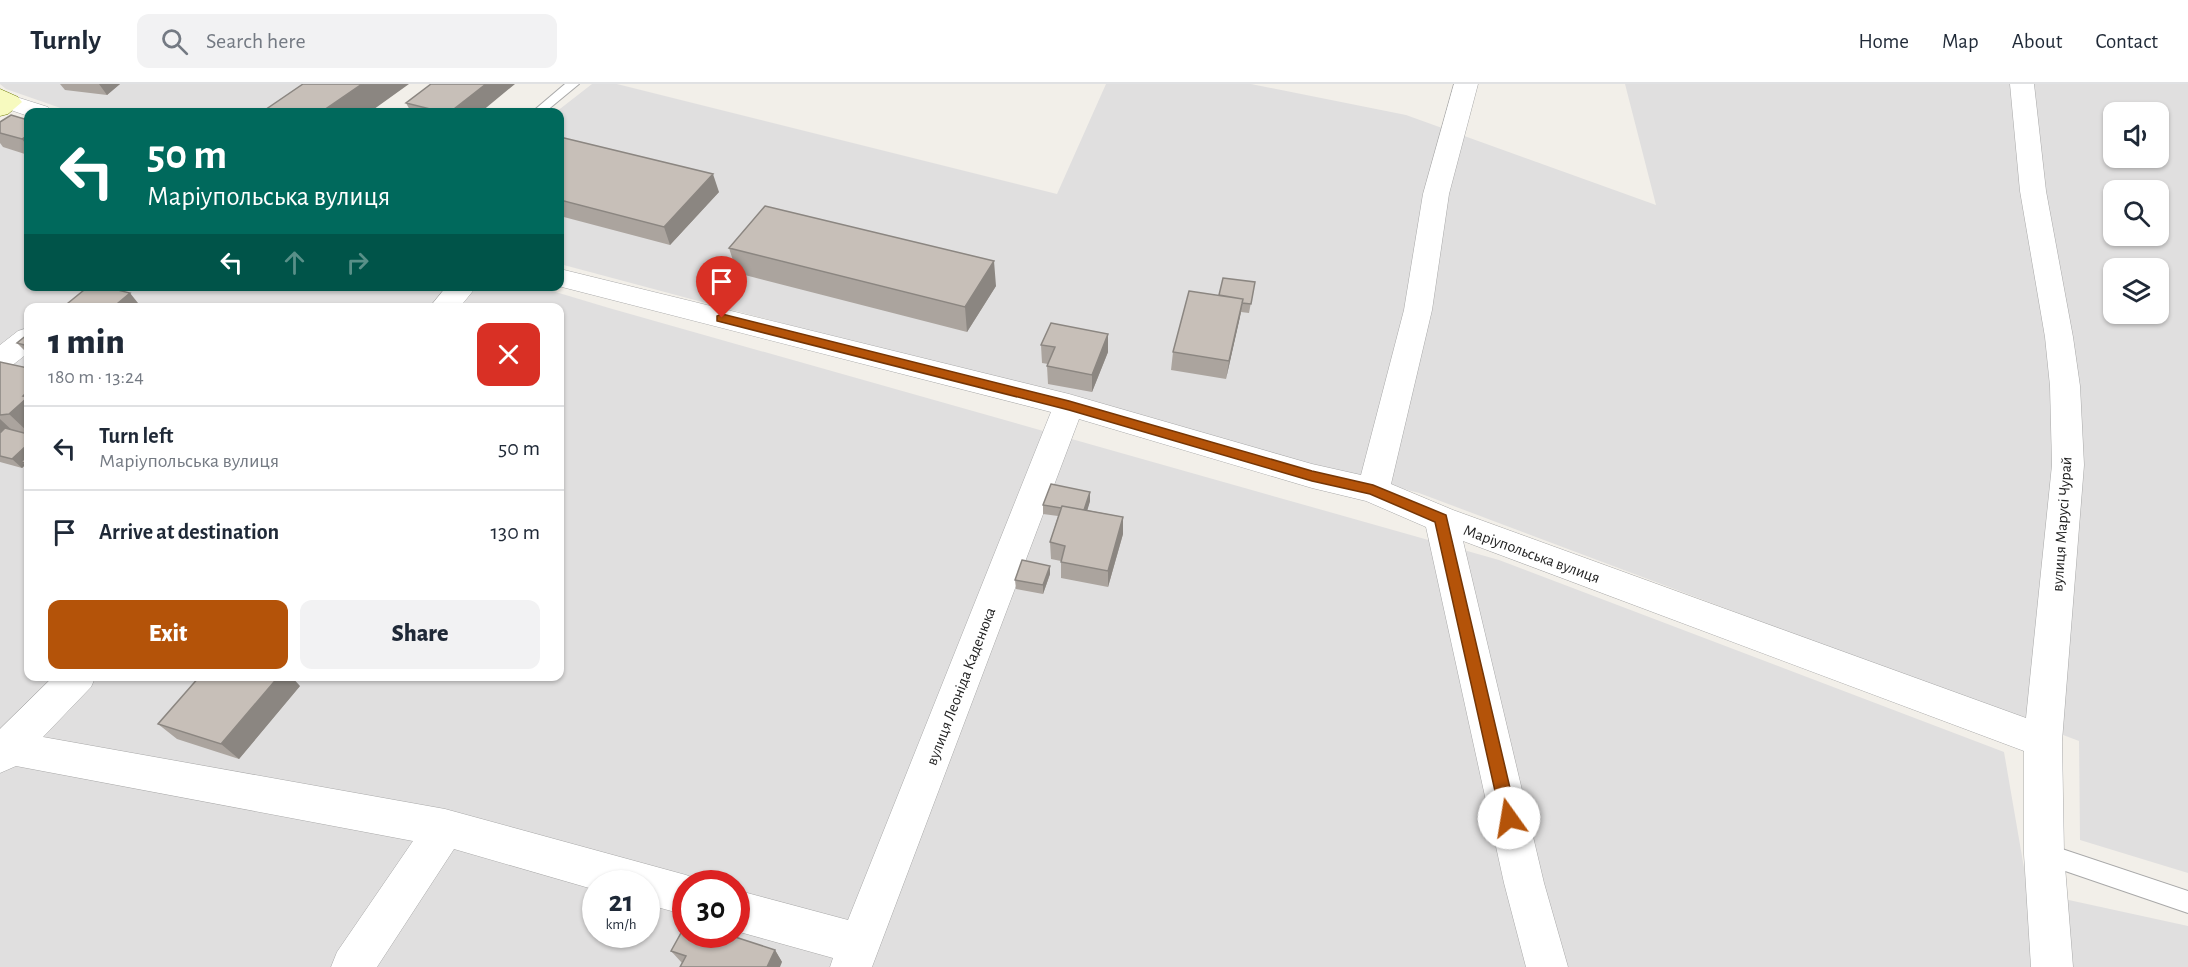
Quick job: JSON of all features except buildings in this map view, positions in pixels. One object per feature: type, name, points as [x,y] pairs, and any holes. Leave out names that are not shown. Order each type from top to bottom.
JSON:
[{"type":"street","points":[[3,102],[33,84]]},
{"type":"street","points":[[1373,490],[1418,310],[1436,194],[1466,84]]},
{"type":"street","name":"вулиця Марусі Чурай","points":[[2022,84],[2033,191],[2060,337],[2065,386],[2068,465],[2043,741],[2044,854],[2052,967]]},
{"type":"street","points":[[3,102],[25,108]]},
{"type":"street","name":"Маріупольська вулиця","points":[[564,279],[1069,405],[1312,476],[1373,490],[1441,519],[2043,741]]},
{"type":"street","points":[[448,303],[458,291]]},
{"type":"street","points":[[0,360],[24,341]]},
{"type":"street","name":"вулиця Леоніда Каденюка","points":[[856,956],[1069,405]]},
{"type":"street","points":[[1441,519],[1521,872],[1547,967]]},
{"type":"street","points":[[3,750],[73,681]]},
{"type":"street","points":[[3,750],[445,828],[595,870]]},
{"type":"street","points":[[352,967],[445,828]]},
{"type":"street","points":[[750,914],[856,956]]},
{"type":"lane","points":[[543,108],[573,84]]},
{"type":"lane","points":[[2044,854],[2188,902]]},
{"type":"shaded area","points":[[0,84],[333,84],[302,108],[61,108],[6,89]]},
{"type":"shaded area","points":[[592,84],[617,84],[1057,194],[1106,84],[1251,84],[1406,115],[1656,205],[1625,84],[2188,84],[2188,873],[2080,840],[2079,741],[1419,493],[564,265],[564,108],[561,108]]},
{"type":"shaded area","points":[[3,119],[24,126],[24,291],[552,291],[1499,560],[2004,752],[2028,891],[2188,926],[2188,967],[0,967],[0,122]]},
{"type":"route","points":[[722,318],[1069,405],[1312,476],[1373,490],[1441,519],[1509,818]]}]
